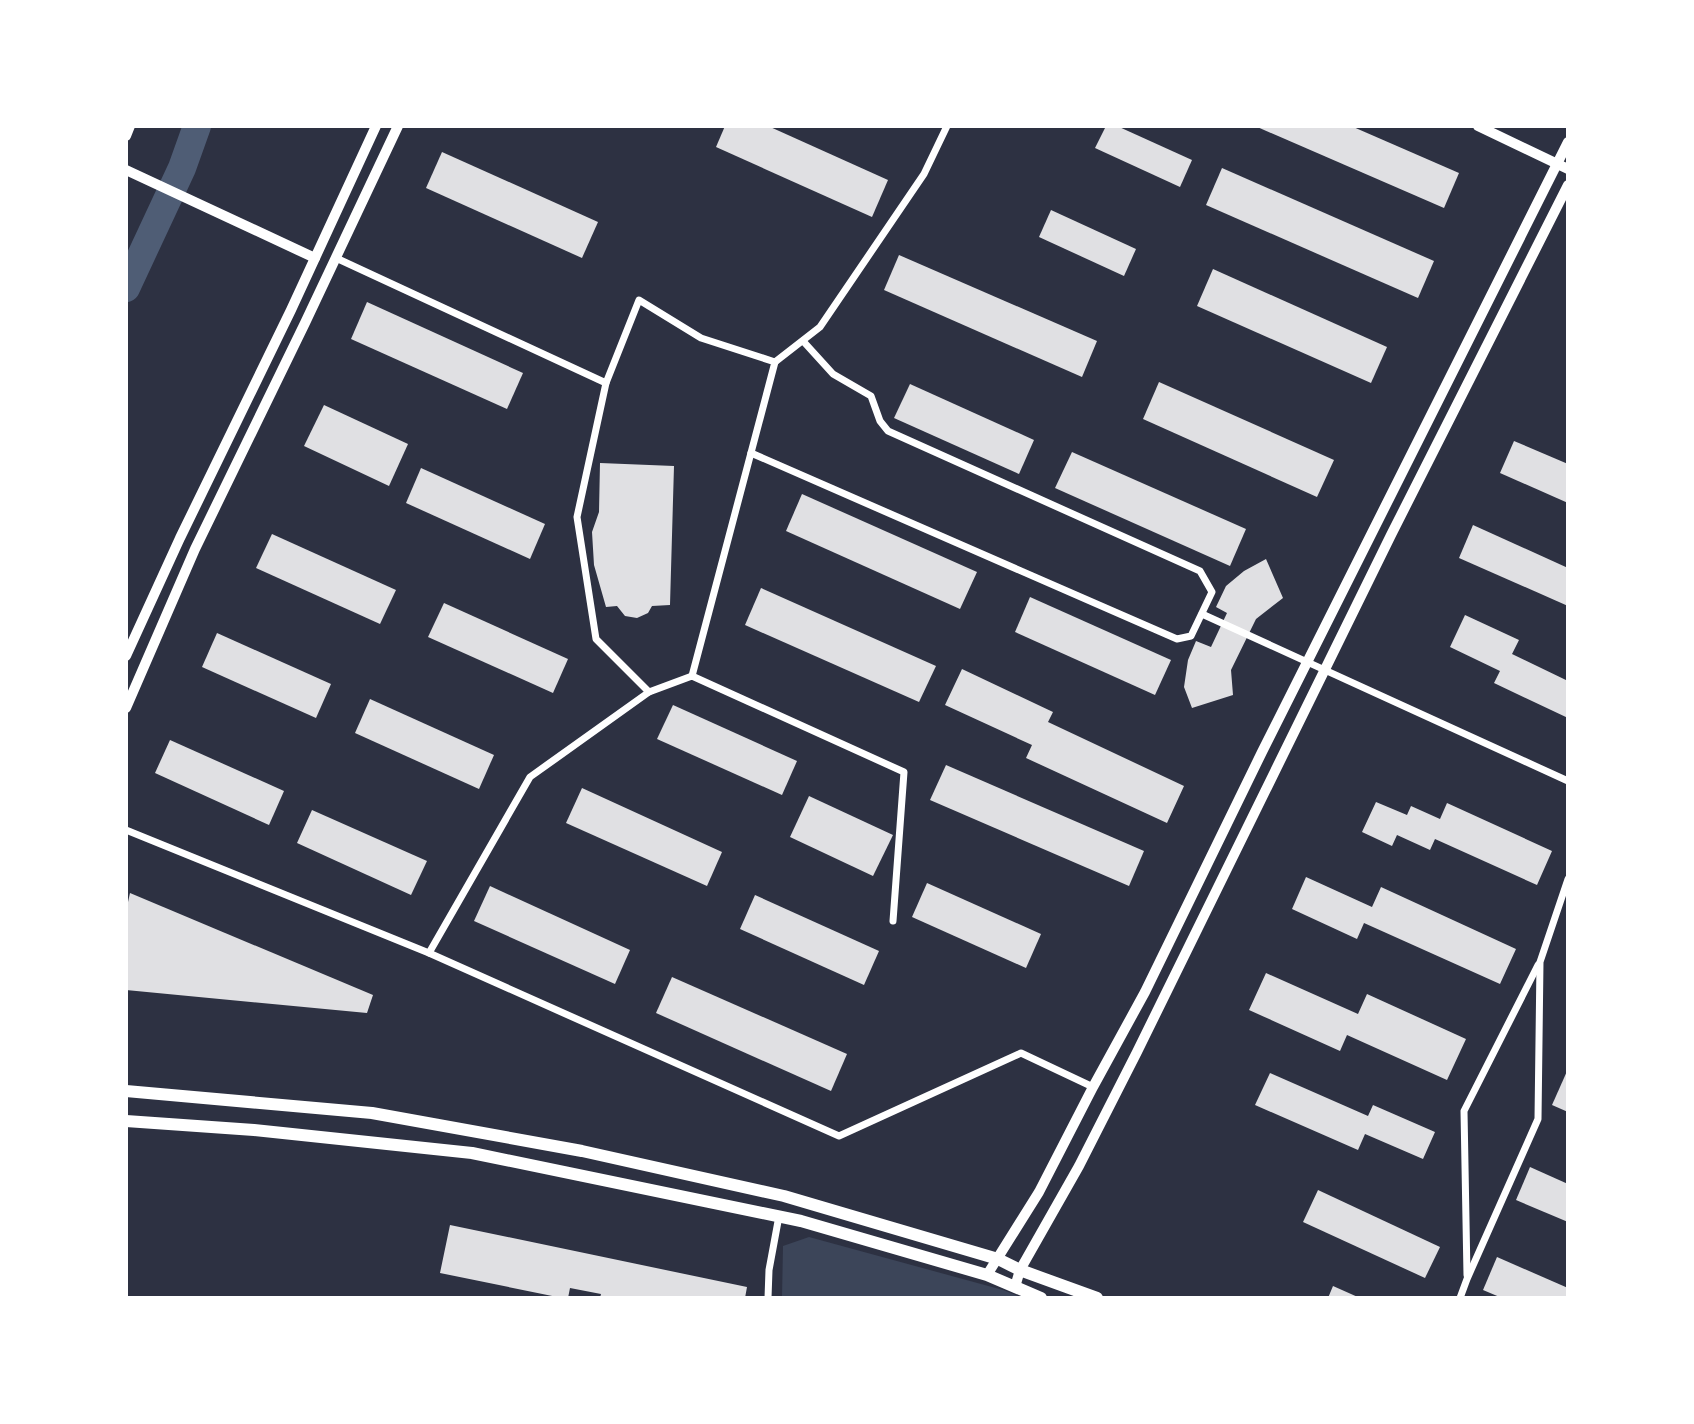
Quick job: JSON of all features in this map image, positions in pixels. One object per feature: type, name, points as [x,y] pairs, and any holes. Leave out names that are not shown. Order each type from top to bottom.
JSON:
[{"type":"main road","points":[[126,656],[376,126]]},
{"type":"main road","points":[[126,708],[195,549],[398,126]]},
{"type":"main road","points":[[987,1275],[1039,1192],[1145,992],[1568,142]]},
{"type":"main road","points":[[1015,1287],[1020,1270],[1080,1166],[1397,522],[1510,304],[1568,185]]},
{"type":"main road","points":[[126,1091],[372,1113],[582,1151],[784,1196],[998,1259],[1020,1270],[1097,1298]]},
{"type":"main road","points":[[126,1121],[254,1130],[472,1153],[779,1216],[987,1275],[1041,1298]]},
{"type":"street","points":[[126,136],[130,126]]},
{"type":"street","points":[[692,676],[775,362],[820,327],[924,174],[947,126]]},
{"type":"street","points":[[1478,126],[1568,169]]},
{"type":"street","points":[[126,170],[315,258]]},
{"type":"street","points":[[336,258],[606,383]]},
{"type":"street","points":[[649,692],[596,639],[577,517],[606,383],[639,300],[701,338],[775,362]]},
{"type":"street","points":[[751,453],[1177,639],[1191,636],[1202,614],[1212,592],[1199,571],[888,431],[880,421],[871,396],[833,374],[803,341]]},
{"type":"street","points":[[1202,614],[1568,781]]},
{"type":"street","points":[[429,953],[530,777],[649,692],[692,676],[904,772],[893,921]]},
{"type":"street","points":[[126,830],[429,953],[839,1136],[1021,1053],[1093,1087]]},
{"type":"street","points":[[1467,1279],[1464,1111],[1540,961],[1568,880]]},
{"type":"street","points":[[1461,1298],[1538,1119],[1540,961]]},
{"type":"street","points":[[768,1298],[769,1270],[779,1216]]},
{"type":"shaded area","points":[[809,1237],[1003,1290],[1023,1298],[782,1298],[783,1246]]},
{"type":"building","points":[[725,126],[768,126],[888,180],[872,217],[716,147]]},
{"type":"building","points":[[1106,126],[1117,126],[1192,160],[1180,187],[1095,148]]},
{"type":"building","points":[[1255,126],[1351,126],[1459,173],[1444,208]]},
{"type":"building","points":[[442,152],[598,222],[582,258],[426,188]]},
{"type":"building","points":[[1222,168],[1434,261],[1418,298],[1206,205]]},
{"type":"building","points":[[1051,210],[1136,249],[1124,276],[1039,237]]},
{"type":"building","points":[[899,255],[1097,341],[1082,377],[884,290]]},
{"type":"building","points":[[1213,269],[1387,347],[1371,383],[1197,306]]},
{"type":"building","points":[[367,302],[523,373],[507,409],[351,339]]},
{"type":"building","points":[[1159,382],[1334,460],[1317,497],[1143,419]]},
{"type":"building","points":[[910,384],[1034,440],[1019,474],[894,418]]},
{"type":"building","points":[[324,405],[408,444],[389,486],[304,446]]},
{"type":"building","points":[[1514,441],[1568,464],[1568,503],[1500,473]]},
{"type":"building","points":[[1072,452],[1246,529],[1230,566],[1055,488]]},
{"type":"building","points":[[600,463],[674,466],[670,605],[652,606],[648,613],[637,618],[625,616],[617,606],[606,607],[594,565],[592,532],[599,512]]},
{"type":"building","points":[[421,468],[545,524],[530,559],[406,503]]},
{"type":"building","points":[[802,494],[977,572],[960,609],[786,531]]},
{"type":"building","points":[[1473,525],[1568,568],[1568,606],[1459,558]]},
{"type":"building","points":[[272,534],[396,590],[380,624],[256,568]]},
{"type":"building","points":[[1266,559],[1283,598],[1256,619],[1231,670],[1233,695],[1192,708],[1184,687],[1188,660],[1196,641],[1211,647],[1227,613],[1216,607],[1226,586],[1244,571]]},
{"type":"building","points":[[761,588],[936,666],[919,702],[745,625]]},
{"type":"building","points":[[1030,597],[1171,660],[1155,695],[1015,632]]},
{"type":"building","points":[[444,603],[568,659],[553,693],[428,637]]},
{"type":"building","points":[[1465,615],[1519,640],[1512,654],[1568,681],[1568,718],[1494,683],[1500,671],[1450,647]]},
{"type":"building","points":[[217,633],[331,684],[316,718],[202,667]]},
{"type":"building","points":[[962,669],[1053,712],[1048,722],[1184,786],[1167,823],[1026,758],[1032,745],[945,705]]},
{"type":"building","points":[[370,699],[494,755],[479,789],[355,733]]},
{"type":"building","points":[[673,705],[797,761],[782,795],[657,739]]},
{"type":"building","points":[[170,740],[284,791],[269,825],[155,773]]},
{"type":"building","points":[[946,765],[1144,851],[1129,886],[930,800]]},
{"type":"building","points":[[582,788],[722,852],[707,886],[566,823]]},
{"type":"building","points":[[809,796],[893,835],[873,876],[790,837]]},
{"type":"building","points":[[1376,802],[1407,815],[1411,806],[1440,819],[1447,803],[1552,851],[1537,885],[1435,839],[1430,850],[1397,835],[1392,846],[1362,832]]},
{"type":"building","points":[[312,810],[427,861],[411,895],[297,843]]},
{"type":"building","points":[[1306,877],[1372,907],[1381,887],[1516,949],[1500,984],[1364,923],[1357,939],[1292,909]]},
{"type":"building","points":[[927,883],[1041,934],[1026,968],[912,917]]},
{"type":"building","points":[[490,886],[630,950],[615,984],[474,921]]},
{"type":"building","points":[[130,893],[373,995],[367,1013],[126,990],[126,911]]},
{"type":"building","points":[[755,895],[879,951],[864,985],[740,929]]},
{"type":"building","points":[[1266,973],[1358,1014],[1367,994],[1466,1039],[1447,1080],[1347,1035],[1340,1051],[1249,1010]]},
{"type":"building","points":[[672,977],[847,1054],[831,1091],[656,1013]]},
{"type":"building","points":[[1568,1069],[1568,1112],[1552,1105]]},
{"type":"building","points":[[1270,1073],[1368,1116],[1373,1105],[1435,1132],[1423,1159],[1365,1134],[1358,1150],[1255,1105]]},
{"type":"building","points":[[1530,1167],[1568,1184],[1568,1222],[1516,1200]]},
{"type":"building","points":[[1318,1190],[1440,1247],[1425,1278],[1303,1222]]},
{"type":"building","points":[[450,1225],[747,1287],[745,1298],[600,1298],[601,1294],[570,1288],[568,1298],[562,1298],[440,1273]]},
{"type":"building","points":[[1497,1257],[1568,1288],[1568,1298],[1502,1298],[1483,1290]]},
{"type":"building","points":[[1333,1286],[1360,1298],[1328,1298]]},
{"type":"waterway","points":[[126,288],[182,168],[197,126]]}]
